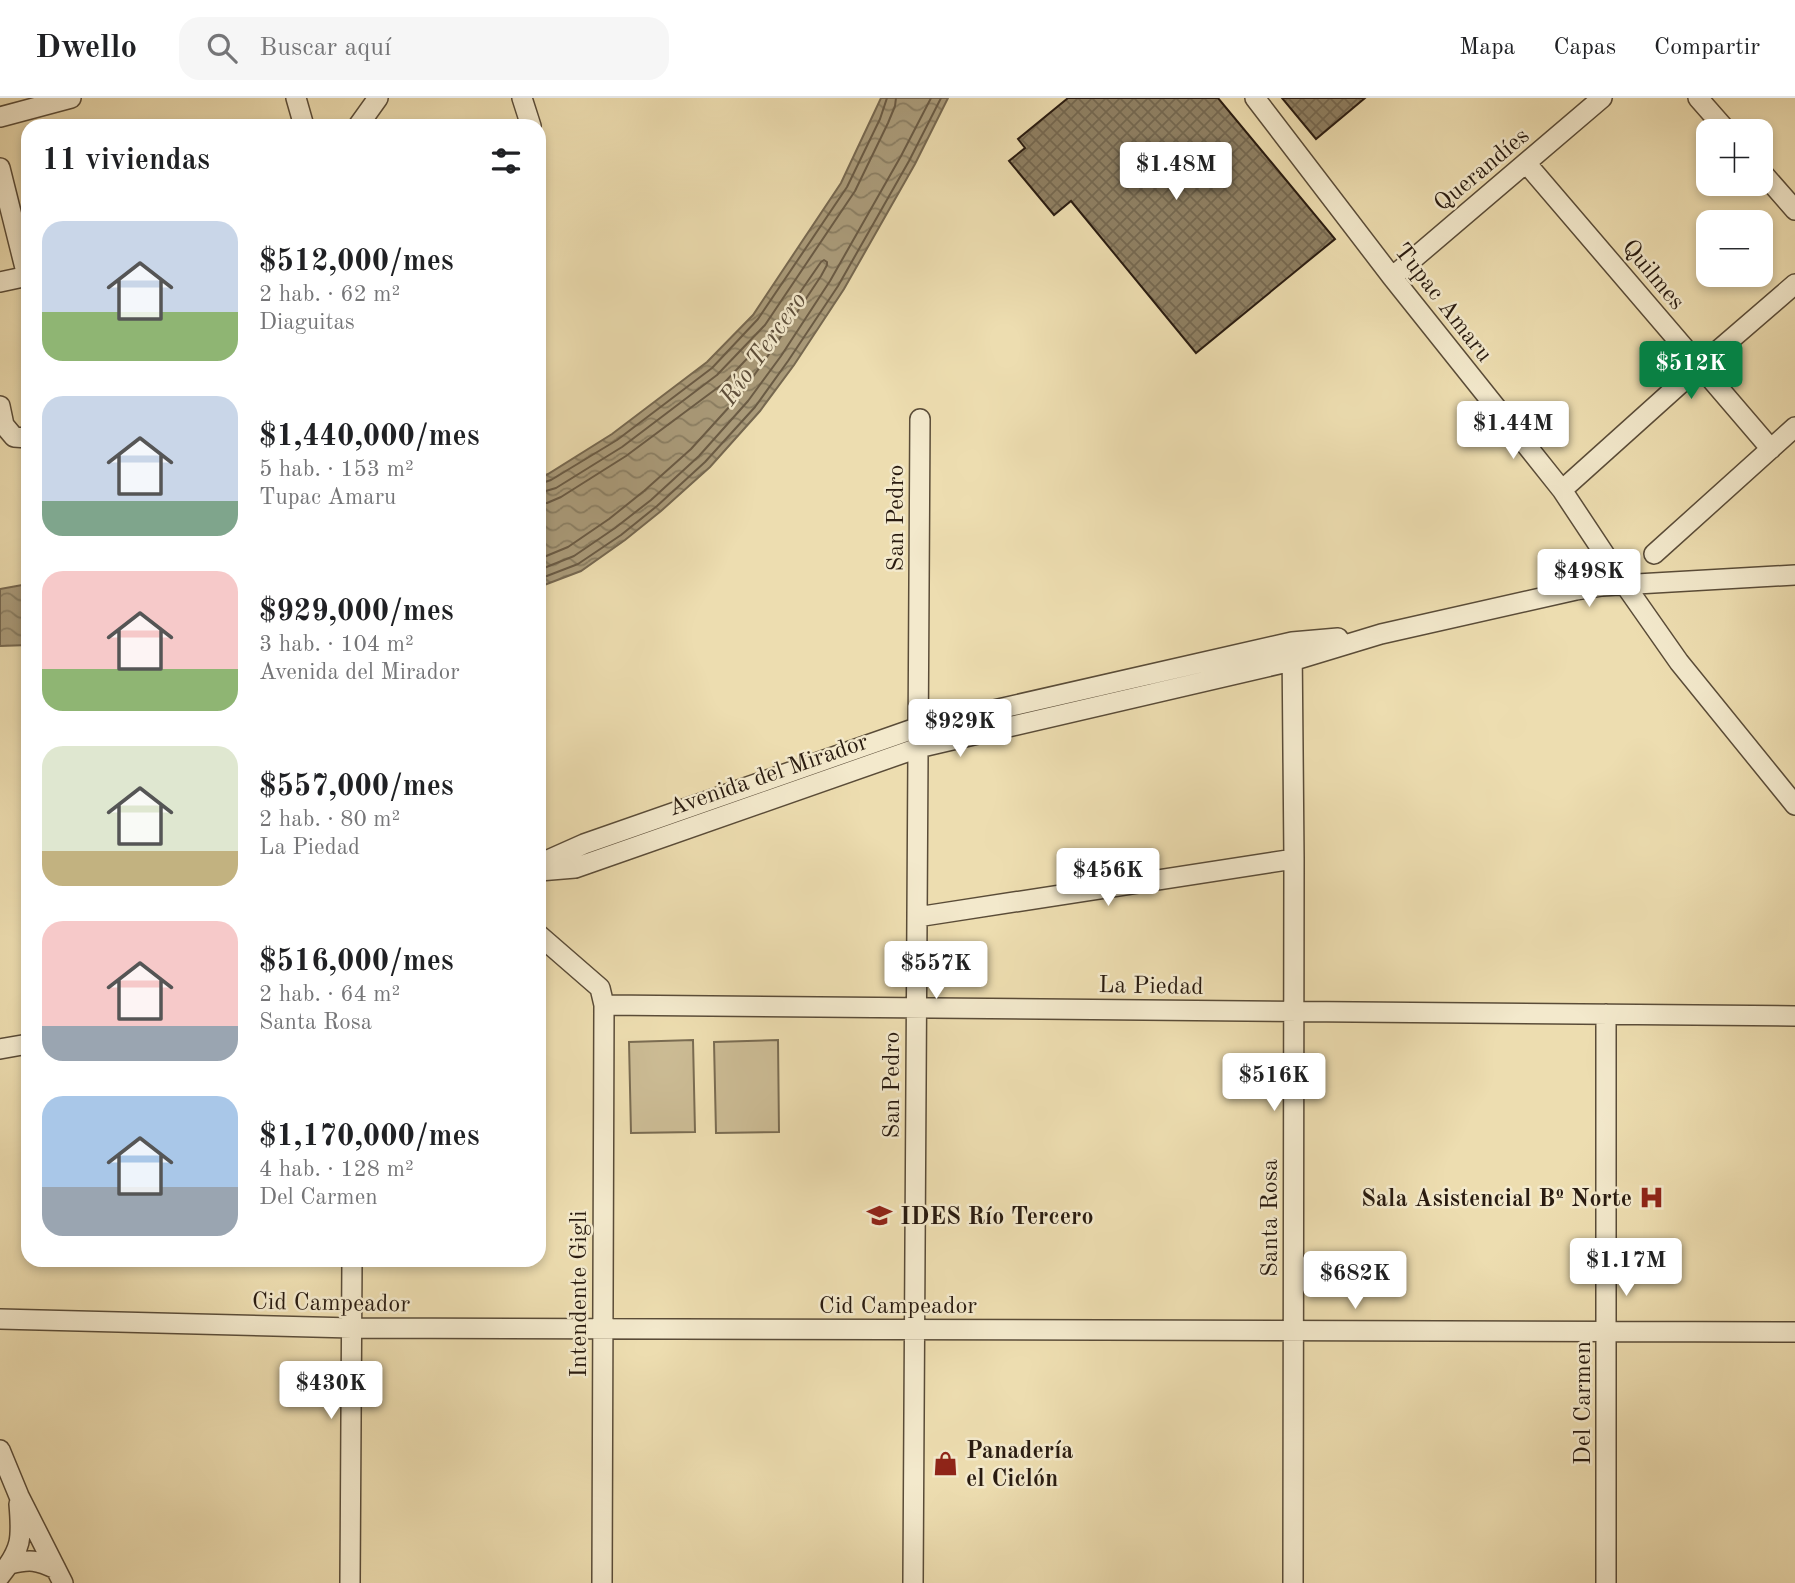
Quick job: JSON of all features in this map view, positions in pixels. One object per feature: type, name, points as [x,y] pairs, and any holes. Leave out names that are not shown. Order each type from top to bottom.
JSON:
[{"type":"street","points":[[0,117],[71,98]]},
{"type":"street","points":[[296,98],[301,119]]},
{"type":"street","points":[[363,119],[379,98]]},
{"type":"street","points":[[522,98],[529,119]]},
{"type":"street","name":"Tupac Amaru","points":[[1255,98],[1392,277],[1562,491],[1679,662],[1795,805]]},
{"type":"street","name":"Querandíes","points":[[1392,277],[1602,98]]},
{"type":"street","points":[[1698,98],[1716,119]]},
{"type":"street","name":"Quilmes","points":[[1527,163],[1770,449]]},
{"type":"street","points":[[0,168],[21,252]]},
{"type":"street","points":[[1773,185],[1795,210]]},
{"type":"street","points":[[0,282],[21,277]]},
{"type":"street","points":[[1562,491],[1700,366],[1795,285]]},
{"type":"street","points":[[0,406],[4,425],[21,438]]},
{"type":"street","name":"San Pedro","points":[[913,1583],[920,419]]},
{"type":"street","points":[[1654,554],[1795,427]]},
{"type":"street","name":"Avenida del Mirador","points":[[546,861],[584,845],[919,727],[1381,634],[1576,590],[1795,575]]},
{"type":"street","name":"Avenida del Mirador","points":[[546,870],[575,867],[918,748],[1292,652]]},
{"type":"street","name":"Santa Rosa","points":[[1292,652],[1293,1583]]},
{"type":"street","points":[[917,917],[1294,859]]},
{"type":"street","points":[[546,942],[600,988],[604,1005]]},
{"type":"street","name":"La Piedad","points":[[604,1005],[1795,1016]]},
{"type":"street","name":"Intendente Gigli","points":[[602,1583],[604,1005]]},
{"type":"street","name":"Del Carmen","points":[[1605,1583],[1606,1014]]},
{"type":"street","points":[[0,1049],[21,1045]]},
{"type":"street","points":[[350,1583],[352,1267]]},
{"type":"street","name":"Cid Campeador","points":[[0,1320],[352,1328],[1795,1332]]},
{"type":"street","points":[[0,1450],[19,1496],[60,1576]]},
{"type":"street","points":[[5,1570],[19,1550],[19,1496]]},
{"type":"street","points":[[5,1570],[27,1560],[44,1563],[60,1576]]},
{"type":"shaded area","points":[[693,1040],[695,1132],[631,1133],[629,1042]]},
{"type":"shaded area","points":[[778,1040],[779,1132],[716,1133],[714,1042]]},
{"type":"water","name":"Río Tercero","points":[[881,98],[948,98],[915,164],[844,289],[760,411],[710,467],[661,511],[581,571],[546,584],[546,475],[612,434],[707,362],[753,315],[841,183]]},
{"type":"water","points":[[21,585],[21,645],[0,646],[0,589]]},
{"type":"building","points":[[1068,98],[1218,98],[1335,239],[1196,353],[1071,201],[1054,215],[1009,161],[1025,148],[1018,139]]},
{"type":"building","points":[[1282,98],[1365,98],[1316,139]]},
{"type":"place","name":"Sala Asistencial Bº Norte","points":[[1652,1198]]},
{"type":"place","name":"IDES Río Tercero","points":[[880,1216]]},
{"type":"place","name":"Panadería el Ciclón","points":[[946,1464]]}]
